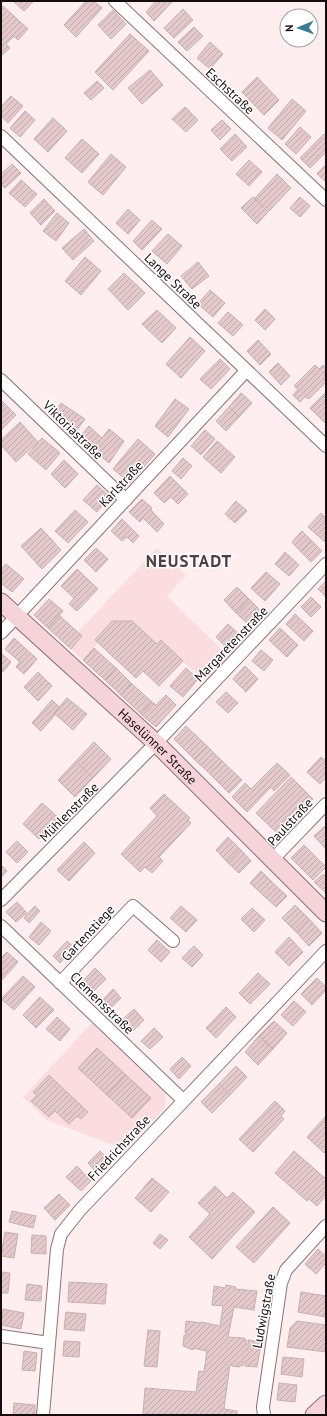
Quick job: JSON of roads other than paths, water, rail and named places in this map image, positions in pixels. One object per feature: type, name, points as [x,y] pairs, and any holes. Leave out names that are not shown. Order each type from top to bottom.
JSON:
[{"type":"street","name":"Eschstraße","points":[[115,1],[326,200]]},
{"type":"street","name":"Lange Straße","points":[[1,136],[326,446]]},
{"type":"street","name":"Karlstraße","points":[[1,633],[246,370]]},
{"type":"street","name":"Viktoriastraße","points":[[1,380],[126,500]]},
{"type":"street","name":"Margaretenstraße","points":[[156,743],[326,564]]},
{"type":"street","name":"Haselünner Straße","points":[[1,602],[156,743],[326,913]]},
{"type":"street","name":"Mühlenstraße","points":[[1,900],[156,743]]},
{"type":"street","name":"Paulstraße","points":[[273,860],[326,804]]},
{"type":"street","name":"Haselünner Straße","points":[[308,896],[326,920]]},
{"type":"street","name":"Gartenstiege","points":[[60,983],[133,906],[173,941]]},
{"type":"street","name":"Clemensstraße","points":[[1,926],[183,1100]]},
{"type":"street","name":"Friedrichstraße","points":[[43,1415],[57,1249],[61,1234],[70,1221],[183,1100],[326,951]]},
{"type":"street","name":"Ludwigstraße","points":[[264,1415],[263,1407],[281,1283],[286,1270],[326,1226]]},
{"type":"street","points":[[1,1336],[49,1342]]},
{"type":"street","points":[[314,1415],[326,1404]]},
{"type":"district","name":"NEUSTADT","points":[[189,561]]}]
